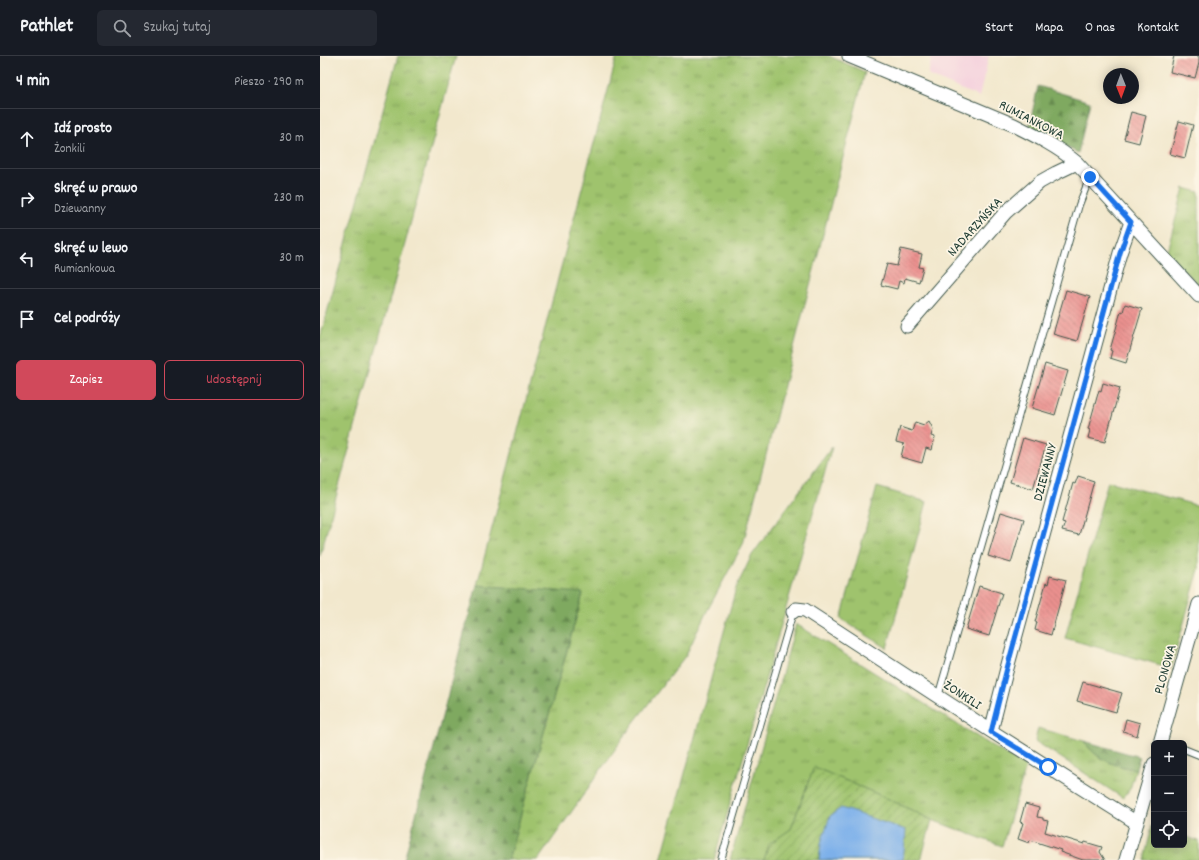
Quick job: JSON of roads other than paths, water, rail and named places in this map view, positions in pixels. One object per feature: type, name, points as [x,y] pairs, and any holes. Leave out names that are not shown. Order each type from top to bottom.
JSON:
[{"type":"street","name":"RUMIANKOWA","points":[[849,56],[1036,135],[1068,155],[1199,296]]},
{"type":"street","name":"NADARZYŃSKA","points":[[907,326],[1006,212],[1040,182],[1077,163]]},
{"type":"street","name":"DZIEWANNY","points":[[991,732],[1120,253],[1131,222]]},
{"type":"street","name":"PLONOWA","points":[[1164,740],[1197,618],[1199,604]]},
{"type":"street","name":"ŻONKILI","points":[[793,612],[796,609],[805,610],[991,732],[1137,823]]},
{"type":"street","points":[[1126,860],[1151,774]]},
{"type":"lane","points":[[938,697],[1079,205],[1090,177]]},
{"type":"lane","points":[[721,860],[793,612]]},
{"type":"lane","points":[[1187,750],[1199,755]]},
{"type":"water","points":[[841,808],[906,830],[903,860],[819,860],[821,843],[830,816]]}]
